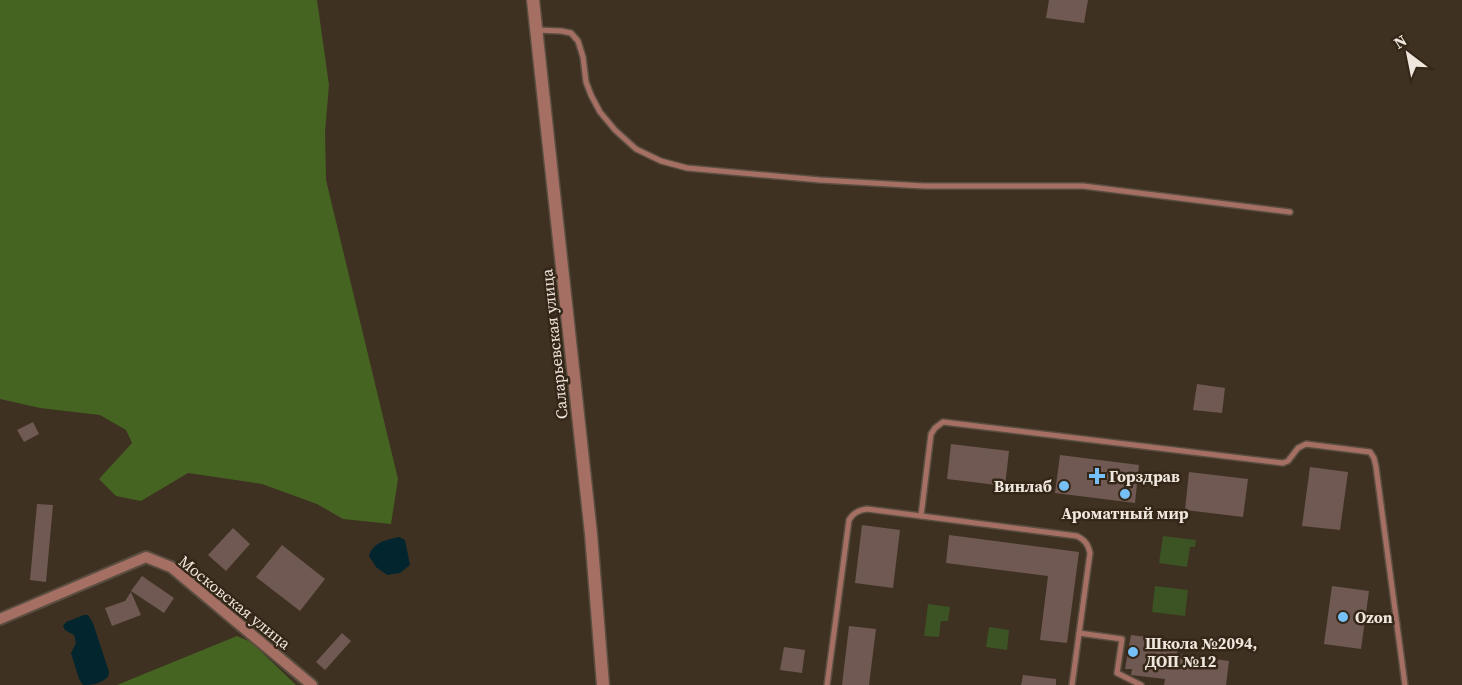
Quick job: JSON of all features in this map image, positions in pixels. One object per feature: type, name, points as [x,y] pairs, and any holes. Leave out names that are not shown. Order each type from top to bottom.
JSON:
[{"type":"street","name":"Саларьевская улица","points":[[533,0],[591,534],[603,685]]},
{"type":"street","name":"Московская улица","points":[[0,619],[146,557],[171,567],[312,685]]},
{"type":"lane","points":[[537,30],[571,33],[578,41],[583,57],[586,82],[591,95],[600,112],[615,130],[636,148],[661,161],[687,168],[820,180],[924,186],[1083,186],[1290,212]]},
{"type":"lane","points":[[921,516],[931,434],[942,422],[1282,463],[1288,460],[1298,448],[1306,444],[1370,453],[1376,467],[1405,685]]},
{"type":"lane","points":[[827,685],[849,520],[852,515],[867,508],[1077,536],[1084,540],[1090,553],[1072,685]]},
{"type":"lane","points":[[1079,633],[1122,639],[1118,673],[1141,685]]},
{"type":"green space","points":[[0,0],[317,0],[329,85],[325,132],[326,180],[398,479],[391,524],[343,519],[317,504],[262,484],[188,473],[141,501],[116,496],[99,479],[132,443],[126,430],[100,415],[40,408],[0,399]]},
{"type":"green space","points":[[1163,536],[1196,540],[1195,547],[1190,547],[1187,567],[1159,563]]},
{"type":"green space","points":[[1155,586],[1188,590],[1185,616],[1152,612]]},
{"type":"green space","points":[[928,604],[950,607],[948,621],[941,621],[939,637],[924,636]]},
{"type":"green space","points":[[989,627],[1009,630],[1007,650],[986,647]]},
{"type":"green space","points":[[237,636],[251,642],[296,685],[117,685]]},
{"type":"water","points":[[399,537],[405,540],[410,565],[400,573],[387,575],[376,567],[369,556],[377,545]]},
{"type":"water","points":[[88,615],[93,623],[109,672],[108,677],[102,681],[83,685],[71,653],[76,643],[74,635],[65,630],[63,626],[66,622]]},
{"type":"building","points":[[1049,0],[1088,0],[1084,23],[1046,18]]},
{"type":"building","points":[[1197,384],[1225,388],[1222,413],[1193,410]]},
{"type":"building","points":[[33,422],[39,434],[24,442],[17,430]]},
{"type":"building","points":[[951,444],[1009,451],[1005,486],[947,479]]},
{"type":"building","points":[[1060,455],[1139,465],[1135,503],[1055,493]]},
{"type":"building","points":[[1310,467],[1348,472],[1340,530],[1302,526]]},
{"type":"building","points":[[1189,472],[1248,479],[1243,517],[1185,510]]},
{"type":"building","points":[[37,504],[53,505],[46,582],[30,580]]},
{"type":"building","points":[[862,525],[900,530],[893,588],[855,583]]},
{"type":"building","points":[[233,528],[250,544],[226,571],[208,555]]},
{"type":"building","points":[[949,535],[1079,552],[1067,643],[1040,640],[1048,576],[946,563]]},
{"type":"building","points":[[282,545],[325,579],[300,611],[256,577]]},
{"type":"building","points":[[142,576],[174,598],[164,613],[131,591]]},
{"type":"building","points":[[1332,586],[1369,591],[1361,649],[1324,644]]},
{"type":"building","points":[[131,592],[141,615],[112,626],[105,608],[125,601]]},
{"type":"building","points":[[849,626],[876,629],[869,685],[842,685]]},
{"type":"building","points":[[342,633],[351,641],[325,670],[316,662]]},
{"type":"building","points":[[1131,635],[1179,641],[1177,654],[1229,661],[1226,685],[1164,685],[1165,679],[1131,675],[1132,669],[1125,669]]},
{"type":"building","points":[[784,647],[805,650],[802,673],[780,670]]},
{"type":"building","points":[[1023,675],[1056,679],[1056,685],[1021,685]]},
{"type":"place","name":"Горздрав","points":[[1097,476]]},
{"type":"place","name":"Винлаб","points":[[1064,486]]},
{"type":"place","name":"Ароматный мир","points":[[1125,494]]},
{"type":"place","name":"Ozon","points":[[1343,617]]},
{"type":"place","name":"Школа №2094, ДОП №12","points":[[1133,652]]}]
